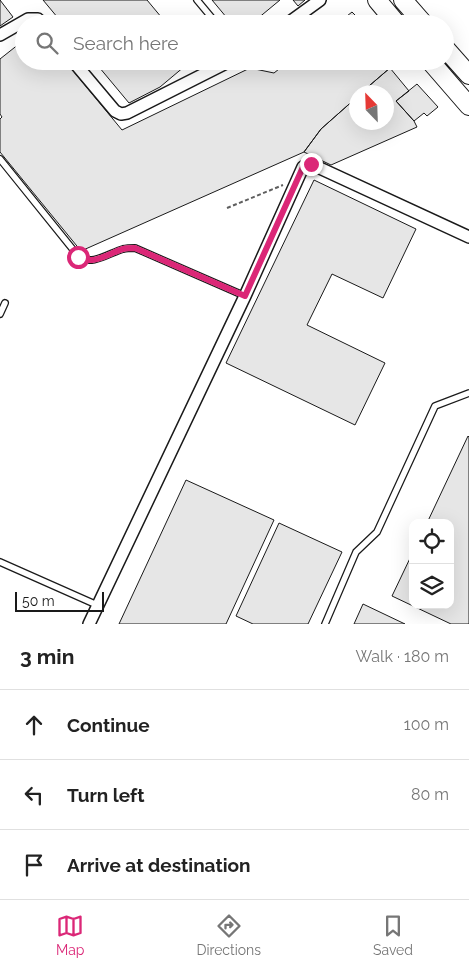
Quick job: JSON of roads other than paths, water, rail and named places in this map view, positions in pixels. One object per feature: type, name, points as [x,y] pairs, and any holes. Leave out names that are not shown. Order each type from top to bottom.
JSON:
[{"type":"main road","points":[[377,0],[390,15]]},
{"type":"main road","points":[[403,0],[416,15]]},
{"type":"main road","points":[[454,58],[469,75]]},
{"type":"main road","points":[[438,70],[469,106]]},
{"type":"street","points":[[299,15],[320,0]]},
{"type":"street","points":[[0,36],[15,27]]},
{"type":"street","points":[[81,70],[115,111],[121,114],[127,113],[212,70]]},
{"type":"street","points":[[89,624],[245,296],[303,167],[311,164],[469,237]]},
{"type":"lane","points":[[197,0],[210,15]]},
{"type":"lane","points":[[0,159],[82,260],[92,260],[124,248],[135,248],[245,296]]},
{"type":"lane","points":[[0,314],[5,303]]},
{"type":"lane","points":[[325,624],[356,552],[377,532],[435,406],[469,393]]},
{"type":"lane","points":[[0,562],[97,605]]}]
